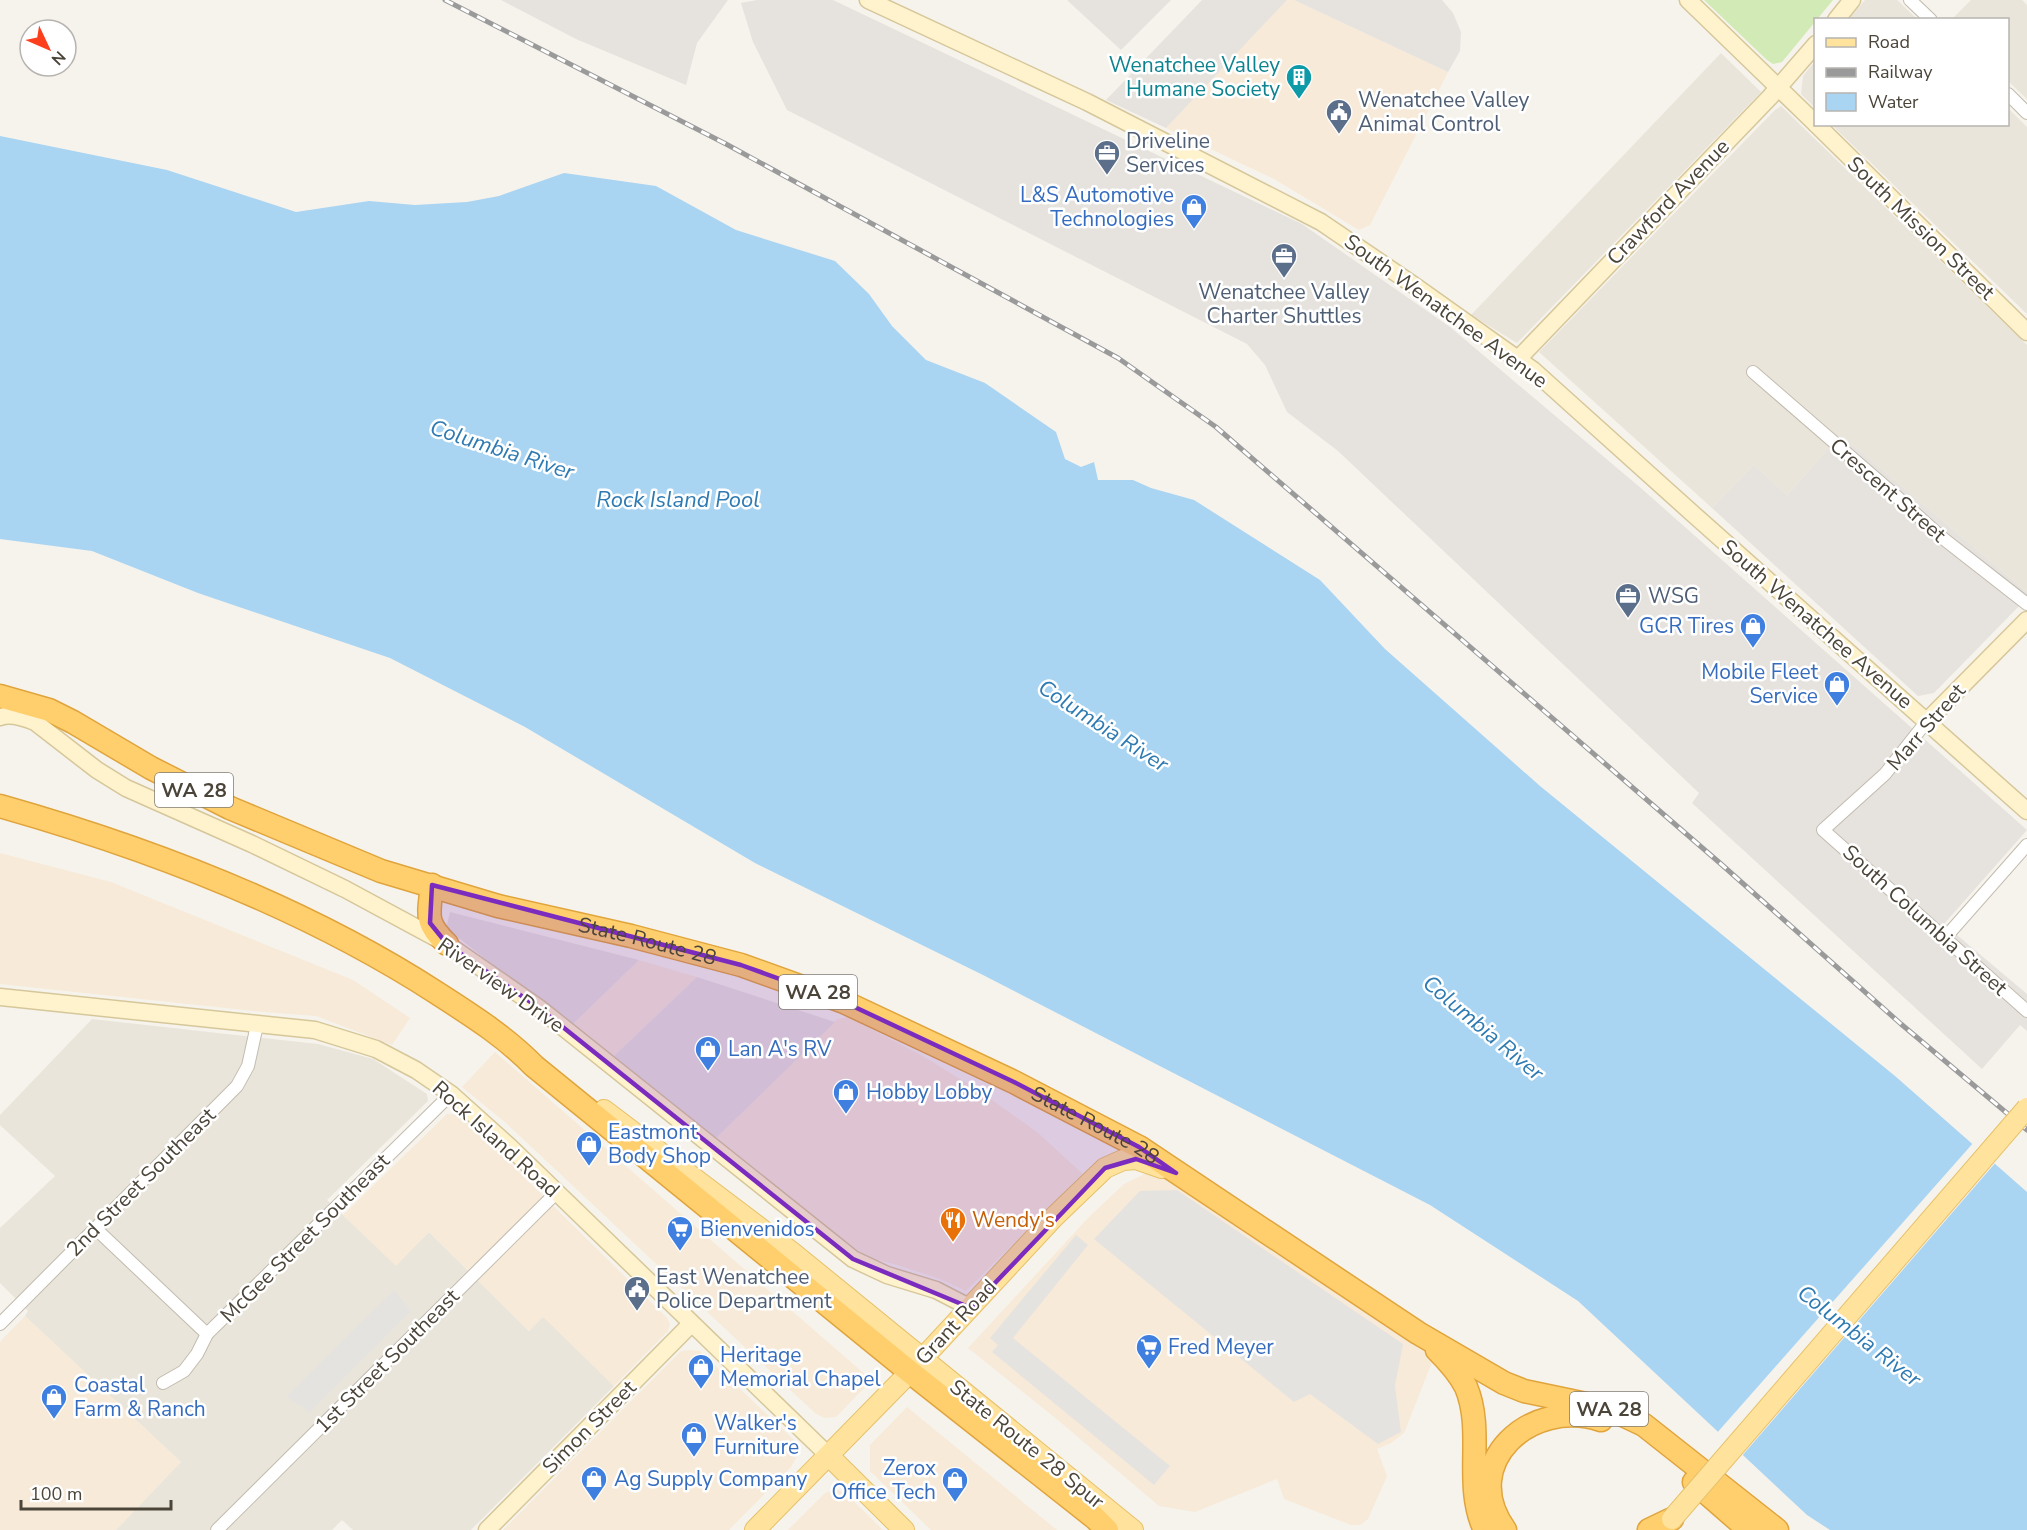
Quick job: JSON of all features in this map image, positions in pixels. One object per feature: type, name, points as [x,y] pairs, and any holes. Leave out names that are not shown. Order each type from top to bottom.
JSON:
[{"type":"highway","name":"State Route 28","points":[[2,709],[49,710],[151,768],[230,808],[345,858],[381,871],[498,906],[631,936],[741,965],[844,1002],[1014,1082],[1139,1147],[1418,1333],[1504,1383],[1524,1391],[1599,1406],[1637,1421],[1657,1434],[1777,1530]]},
{"type":"highway","points":[[0,806],[90,833],[181,866],[275,906],[358,945],[473,1016],[916,1365],[1105,1526]]},
{"type":"highway","points":[[432,885],[429,911],[432,928],[447,944]]},
{"type":"highway","points":[[410,924],[417,925],[422,922],[429,911]]},
{"type":"highway","points":[[1418,1333],[1449,1363],[1461,1378],[1468,1395],[1473,1421],[1474,1492],[1485,1530]]},
{"type":"highway","points":[[1505,1530],[1494,1510],[1490,1492],[1494,1464],[1499,1454],[1512,1437],[1528,1425],[1564,1416],[1597,1419],[1627,1430],[1649,1442],[1749,1530]]},
{"type":"highway","points":[[1649,1530],[1663,1528]]},
{"type":"main road","name":"South Wenatchee Avenue","points":[[868,0],[1087,102],[1321,222],[1533,369],[2027,811]]},
{"type":"main road","name":"South Mission Street","points":[[1688,0],[1814,122]]},
{"type":"main road","points":[[1838,18],[1852,0]]},
{"type":"main road","name":"Crawford Avenue","points":[[1518,359],[1778,88],[1814,45]]},
{"type":"main road","name":"South Mission Street","points":[[1818,126],[2027,332]]},
{"type":"main road","name":"Marr Street","points":[[1927,721],[2027,621]]},
{"type":"main road","name":"Riverview Drive","points":[[2,709],[35,722],[97,770],[126,788],[252,844],[345,889],[447,944],[542,1011],[853,1259],[887,1275],[936,1290],[971,1308]]},
{"type":"main road","name":"Rock Island Road","points":[[0,997],[315,1030],[376,1049],[416,1070],[451,1094],[557,1192],[829,1456]]},
{"type":"main road","points":[[1663,1528],[2027,1108]]},
{"type":"main road","name":"Grant Road","points":[[755,1530],[971,1308],[1054,1217],[1105,1168],[1123,1160],[1136,1159],[1176,1173]]},
{"type":"main road","name":"Simon Street","points":[[487,1530],[691,1324]]},
{"type":"main road","name":"State Route 28 Spur","points":[[916,1365],[1133,1530]]},
{"type":"main road","points":[[829,1456],[904,1530]]},
{"type":"street","points":[[1910,0],[1929,18]]},
{"type":"street","points":[[2009,95],[2027,113]]},
{"type":"street","name":"Crescent Street","points":[[1753,372],[1940,536],[2027,604]]},
{"type":"street","name":"Marr Street","points":[[1823,830],[1885,774],[1927,721]]},
{"type":"street","name":"South Columbia Street","points":[[1823,830],[2027,1011]]},
{"type":"street","points":[[1944,939],[2027,845]]},
{"type":"street","name":"2nd Street Southeast","points":[[0,1324],[237,1086],[248,1066],[257,1025]]},
{"type":"street","name":"McGee Street Southeast","points":[[163,1383],[184,1371],[197,1354],[207,1334],[451,1094]]},
{"type":"street","name":"1st Street Southeast","points":[[217,1530],[557,1192]]},
{"type":"street","points":[[95,1228],[207,1334]]},
{"type":"highlighted area","points":[[432,885],[741,965],[844,1002],[1014,1082],[1139,1147],[1176,1173],[1136,1159],[1105,1168],[971,1308],[853,1259],[539,1008],[447,944],[430,923]]},
{"type":"shaded area","points":[[501,0],[728,0],[697,43],[686,85],[576,39]]},
{"type":"shaded area","points":[[757,0],[833,0],[1302,224],[1450,327],[1642,489],[2027,830],[1944,924],[2027,994],[2027,1031],[2020,1025],[1982,1069],[1692,803],[1699,793],[1338,451],[1287,412],[1265,365],[1247,344],[787,110],[753,42],[741,3]]},
{"type":"shaded area","points":[[1067,0],[1171,0],[1121,50]]},
{"type":"shaded area","points":[[1202,0],[1287,0],[1166,128],[1106,100]]},
{"type":"shaded area","points":[[1287,0],[1294,0],[1448,72],[1370,225],[1359,230],[1274,179],[1166,128]]},
{"type":"shaded area","points":[[1294,0],[1442,0],[1453,13],[1461,32],[1460,51],[1448,72]]},
{"type":"shaded area","points":[[1865,0],[1897,0],[1916,18],[1850,18]]},
{"type":"shaded area","points":[[1971,0],[2022,0],[2027,5],[2027,99],[2009,82],[2009,18],[1953,18]]},
{"type":"shaded area","points":[[1721,53],[1761,92],[1517,343],[1471,315]]},
{"type":"shaded area","points":[[1814,62],[1814,107],[1801,94],[1803,76]]},
{"type":"shaded area","points":[[1781,106],[2027,345],[2027,592],[1841,435],[1787,495],[1754,465],[1712,508],[1539,352]]},
{"type":"shaded area","points":[[2009,109],[2027,127],[2027,314],[1833,126],[2009,126]]},
{"type":"shaded area","points":[[1841,435],[2027,592],[2027,598],[1934,693],[1918,696],[1712,508],[1754,465],[1787,495]]},
{"type":"shaded area","points":[[0,853],[111,882],[353,980],[410,1018],[392,1045],[316,1016],[0,984]]},
{"type":"shaded area","points":[[450,912],[639,960],[571,1026],[446,928]]},
{"type":"shaded area","points":[[639,960],[697,977],[613,1057],[571,1026]]},
{"type":"shaded area","points":[[697,977],[835,1022],[715,1139],[613,1057]]},
{"type":"shaded area","points":[[848,1017],[923,1056],[981,1092],[1037,1132],[1083,1174],[966,1291],[940,1279],[869,1258],[822,1224],[715,1139],[837,1019]]},
{"type":"shaded area","points":[[92,1019],[318,1044],[373,1059],[427,1094],[428,1101],[327,1200],[396,1265],[429,1232],[529,1331],[543,1316],[614,1386],[471,1530],[353,1530],[342,1520],[332,1530],[116,1530],[181,1462],[25,1316],[28,1311],[0,1283],[0,1228],[55,1176],[0,1125],[0,1115]]},
{"type":"shaded area","points":[[495,1052],[868,1377],[865,1387],[836,1417],[824,1418],[815,1413],[506,1123],[462,1087]]},
{"type":"shaded area","points":[[447,1114],[461,1115],[667,1318],[670,1324],[668,1331],[614,1386],[543,1317],[529,1331],[429,1232],[396,1266],[343,1215]]},
{"type":"shaded area","points":[[1153,1170],[1434,1357],[1404,1433],[1391,1443],[1377,1449],[1387,1476],[1368,1519],[1360,1525],[1351,1525],[1284,1499],[1277,1479],[1195,1512],[1159,1506],[968,1348],[1089,1217],[1124,1184]]},
{"type":"shaded area","points":[[1177,1190],[1403,1344],[1395,1386],[1401,1432],[1378,1444],[1310,1394],[1294,1402],[1094,1239],[1140,1191]]},
{"type":"shaded area","points":[[1076,1235],[1088,1245],[1013,1338],[1170,1466],[1154,1485],[992,1352],[998,1345],[990,1338]]},
{"type":"shaded area","points":[[394,1290],[411,1311],[309,1413],[293,1402],[287,1396]]},
{"type":"shaded area","points":[[25,1316],[181,1462],[116,1530],[0,1530],[0,1342]]},
{"type":"shaded area","points":[[681,1351],[700,1351],[795,1441],[797,1450],[791,1467],[729,1530],[503,1530]]},
{"type":"shaded area","points":[[907,1407],[1057,1530],[931,1530],[870,1471],[870,1445]]},
{"type":"shaded area","points":[[836,1489],[846,1494],[883,1530],[788,1530],[825,1493]]},
{"type":"green space","points":[[1704,0],[1833,0],[1818,18],[1814,18],[1814,23],[1782,62],[1773,64]]},
{"type":"water","name":"Rock Island Pool","points":[[0,136],[167,170],[296,212],[369,201],[415,205],[467,202],[499,196],[564,173],[656,186],[736,230],[835,261],[869,294],[892,326],[926,360],[985,383],[1056,432],[1065,459],[1081,467],[1094,462],[1098,480],[1133,480],[1151,488],[1194,500],[1320,580],[1385,649],[1540,786],[1895,1076],[2027,1192],[2027,1530],[1830,1530],[1807,1515],[1578,1301],[1430,1205],[983,975],[755,863],[525,727],[390,658],[198,593],[92,551],[0,539]]},
{"type":"pier","points":[[1974,1142],[1997,1161],[1741,1457],[1716,1434]]},
{"type":"railway","points":[[445,0],[726,144],[1118,358],[1216,427],[1721,864],[1901,1024],[2027,1130]]},
{"type":"place","name":"Wenatchee Valley Humane Society","points":[[1299,100]]},
{"type":"place","name":"Wenatchee Valley Animal Control","points":[[1339,135]]},
{"type":"place","name":"Driveline Services","points":[[1107,176]]},
{"type":"place","name":"L&S Automotive Technologies","points":[[1194,230]]},
{"type":"place","name":"Wenatchee Valley Charter Shuttles","points":[[1284,279]]},
{"type":"place","name":"WSG","points":[[1628,619]]},
{"type":"place","name":"GCR Tires","points":[[1753,649]]},
{"type":"place","name":"Mobile Fleet Service","points":[[1837,707]]},
{"type":"place","name":"Lan A's RV","points":[[708,1072]]},
{"type":"place","name":"Hobby Lobby","points":[[846,1115]]},
{"type":"place","name":"Eastmont Body Shop","points":[[589,1167]]},
{"type":"place","name":"Wendy's","points":[[953,1243]]},
{"type":"place","name":"Bienvenidos","points":[[680,1252]]},
{"type":"place","name":"East Wenatchee Police Department","points":[[637,1312]]},
{"type":"place","name":"Fred Meyer","points":[[1149,1370]]},
{"type":"place","name":"Heritage Memorial Chapel","points":[[701,1390]]},
{"type":"place","name":"Coastal Farm & Ranch","points":[[54,1420]]},
{"type":"place","name":"Walker's Furniture","points":[[694,1458]]},
{"type":"place","name":"Ag Supply Company","points":[[594,1502]]},
{"type":"place","name":"Zerox Office Tech","points":[[955,1503]]},
{"type":"water label","name":"Columbia River","points":[[502,450]]},
{"type":"water label","name":"Columbia River","points":[[1103,726]]},
{"type":"water label","name":"Columbia River","points":[[1483,1028]]},
{"type":"water label","name":"Columbia River","points":[[1859,1336]]}]
